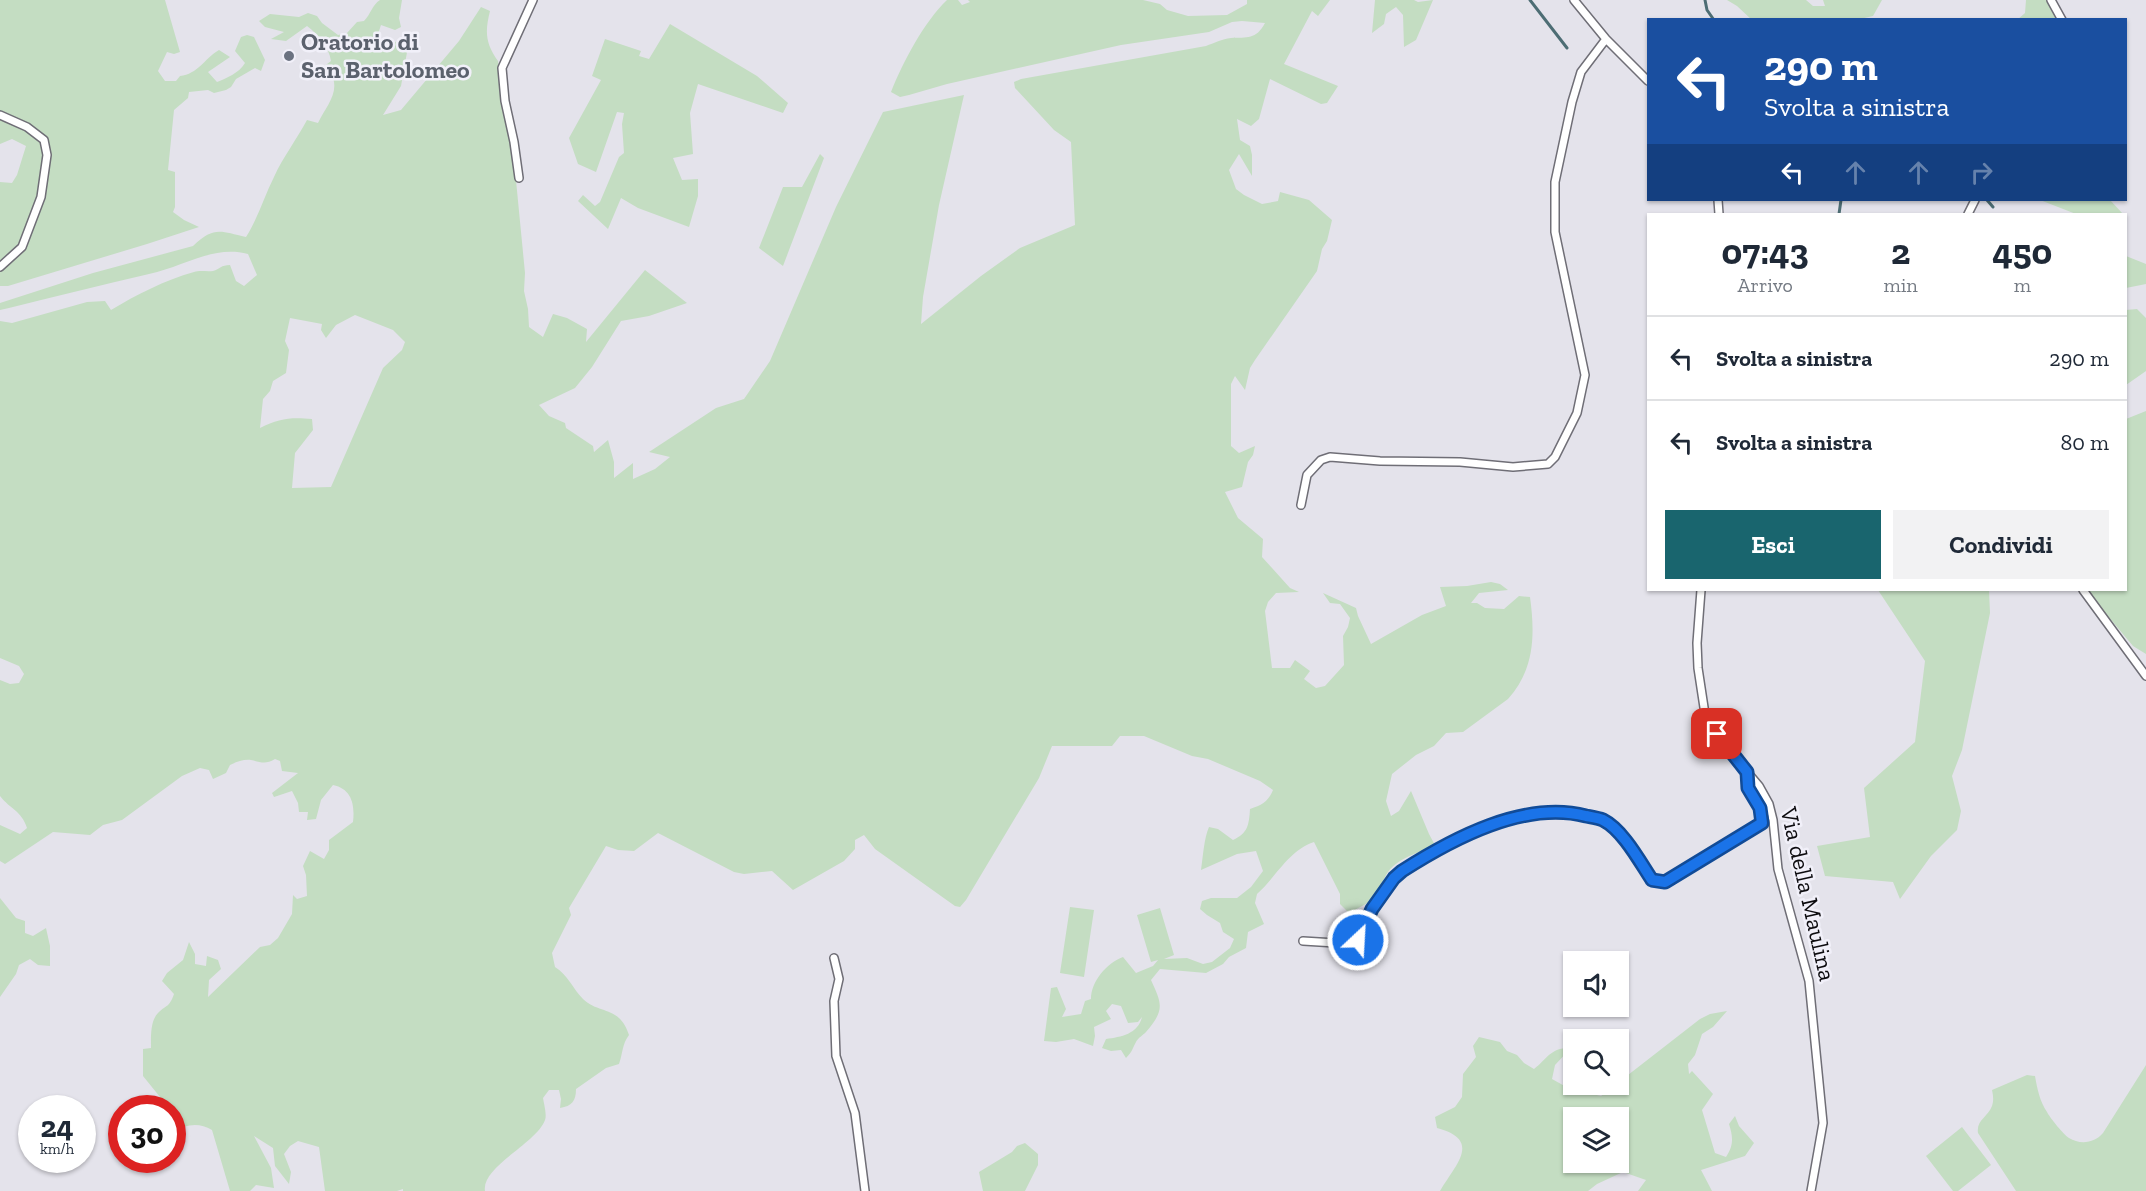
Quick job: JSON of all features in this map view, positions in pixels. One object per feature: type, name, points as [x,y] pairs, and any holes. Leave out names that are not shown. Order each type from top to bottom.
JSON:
[{"type":"street","points":[[519,178],[505,101],[502,69],[533,0]]},
{"type":"street","points":[[1574,0],[1606,39],[1647,80]]},
{"type":"street","points":[[2051,0],[2061,18]]},
{"type":"street","points":[[1301,505],[1307,475],[1321,460],[1330,457],[1460,462],[1513,467],[1548,464],[1555,457],[1577,413],[1585,375],[1555,232],[1555,182],[1572,102],[1581,72],[1606,39]]},
{"type":"street","points":[[0,115],[27,127],[44,140],[47,155],[40,197],[22,247],[0,267]]},
{"type":"street","name":"Via della Maulina","points":[[1701,591],[1697,643],[1698,668],[1705,714],[1726,747],[1760,786],[1769,804],[1778,869],[1809,981],[1823,1123],[1811,1191]]},
{"type":"street","points":[[2084,591],[2146,676]]},
{"type":"street","points":[[1303,941],[1352,944],[1360,937],[1372,909],[1394,878],[1402,871],[1474,831],[1523,816],[1549,812],[1574,813],[1603,820],[1615,828],[1652,880],[1665,882],[1762,823],[1760,808],[1748,788],[1747,772]]},
{"type":"street","points":[[834,958],[839,979],[834,1001],[836,1056],[855,1113],[865,1191]]},
{"type":"green space","points":[[0,0],[165,0],[180,52],[174,54],[167,52],[158,71],[165,81],[176,81],[180,76],[192,72],[219,50],[230,57],[208,72],[217,82],[229,77],[240,70],[245,63],[235,51],[241,37],[247,35],[254,37],[265,60],[261,71],[255,68],[236,79],[226,90],[214,93],[208,90],[189,92],[188,98],[174,110],[168,170],[175,172],[173,212],[199,227],[8,286],[0,286],[0,182],[12,183],[17,175],[26,146],[12,139],[0,144]]},
{"type":"green space","points":[[380,0],[402,0],[399,18],[401,27],[395,30],[381,25],[378,34],[381,47],[387,49],[393,42],[409,41],[401,86],[383,115],[401,110],[459,41],[481,7],[490,11],[487,37],[498,61],[515,170],[529,327],[543,337],[553,314],[567,318],[587,329],[586,342],[645,270],[687,303],[649,316],[621,321],[592,367],[575,388],[539,405],[549,416],[565,423],[566,428],[593,446],[594,452],[608,440],[614,462],[614,478],[633,463],[633,479],[655,469],[670,457],[649,452],[716,408],[744,399],[770,361],[836,207],[883,112],[964,95],[939,205],[923,297],[921,324],[1020,248],[1075,225],[1071,142],[1054,130],[1015,88],[1014,82],[1251,36],[1255,35],[1265,23],[1232,22],[1209,32],[1121,45],[947,84],[900,97],[891,92],[902,68],[922,31],[947,0],[958,0],[962,5],[970,2],[968,0],[1143,0],[1160,4],[1167,10],[1188,16],[1227,15],[1247,4],[1247,0],[1330,0],[1318,16],[1312,11],[1284,64],[1338,86],[1327,103],[1321,104],[1270,79],[1259,119],[1251,126],[1237,119],[1240,140],[1250,146],[1252,176],[1239,154],[1229,170],[1236,189],[1262,204],[1278,201],[1280,192],[1309,200],[1332,220],[1317,271],[1250,368],[1245,390],[1235,376],[1231,384],[1231,446],[1239,453],[1255,446],[1248,462],[1242,487],[1225,492],[1238,518],[1263,539],[1262,557],[1290,588],[1299,592],[1276,593],[1268,602],[1265,611],[1272,668],[1290,668],[1295,660],[1310,671],[1304,679],[1316,688],[1325,686],[1344,665],[1343,636],[1350,618],[1340,604],[1330,603],[1323,593],[1356,608],[1371,644],[1422,615],[1446,606],[1440,587],[1491,582],[1500,584],[1508,590],[1479,593],[1471,603],[1477,603],[1485,608],[1504,609],[1519,596],[1530,597],[1531,651],[1524,676],[1517,688],[1508,699],[1463,732],[1446,733],[1434,746],[1416,755],[1392,774],[1386,801],[1391,816],[1399,811],[1411,791],[1436,847],[1408,856],[1396,864],[1386,875],[1377,898],[1349,913],[1340,904],[1340,894],[1314,842],[1297,851],[1257,894],[1255,903],[1264,924],[1248,932],[1246,948],[1206,973],[1160,969],[1151,980],[1158,995],[1159,1012],[1126,1058],[1121,1050],[1111,1051],[1102,1048],[1106,1039],[1123,1036],[1133,1031],[1142,1017],[1138,1022],[1128,1023],[1121,1006],[1112,1004],[1106,1011],[1111,1019],[1094,1027],[1093,1046],[1074,1039],[1044,1041],[1051,988],[1057,987],[1066,1009],[1062,1017],[1081,1014],[1085,1001],[1091,999],[1097,979],[1117,960],[1123,957],[1136,973],[1153,966],[1158,960],[1151,962],[1137,915],[1160,908],[1174,955],[1164,959],[1187,958],[1203,964],[1212,962],[1230,948],[1234,939],[1223,932],[1220,923],[1200,909],[1202,901],[1211,898],[1237,898],[1251,887],[1263,871],[1256,851],[1237,854],[1201,870],[1206,837],[1209,827],[1218,829],[1233,840],[1238,837],[1247,828],[1250,809],[1264,802],[1273,790],[1260,781],[1208,759],[1192,756],[1144,736],[1120,736],[1112,746],[1052,746],[1039,778],[960,907],[955,906],[875,849],[864,835],[855,840],[855,849],[844,861],[793,890],[772,871],[744,874],[734,872],[658,833],[634,851],[618,850],[606,846],[569,908],[571,915],[552,953],[555,967],[583,999],[615,1015],[625,1025],[629,1035],[619,1064],[606,1068],[576,1089],[574,1100],[568,1106],[560,1108],[559,1090],[549,1090],[543,1098],[546,1118],[540,1129],[492,1173],[486,1182],[485,1191],[403,1191],[403,1189],[397,1191],[325,1191],[319,1147],[298,1141],[284,1154],[291,1172],[289,1184],[275,1166],[273,1148],[254,1136],[271,1168],[274,1188],[256,1185],[250,1191],[230,1191],[212,1130],[202,1126],[186,1126],[186,1095],[158,1095],[143,1076],[143,1049],[151,1048],[155,1016],[169,1004],[174,994],[162,981],[167,973],[183,960],[189,942],[195,954],[195,964],[206,966],[207,956],[218,960],[221,969],[209,980],[208,997],[260,947],[270,945],[278,938],[292,914],[293,895],[297,899],[307,896],[303,866],[310,851],[324,859],[329,850],[329,840],[353,822],[353,804],[344,790],[333,785],[321,800],[316,819],[307,820],[308,812],[299,812],[298,803],[292,791],[274,797],[272,793],[298,773],[282,771],[280,761],[275,759],[266,762],[243,760],[230,765],[226,773],[213,779],[209,770],[200,768],[182,776],[122,820],[103,825],[90,835],[53,832],[5,864],[0,861],[0,825],[20,834],[27,828],[19,814],[0,796],[0,680],[10,684],[19,683],[24,674],[19,666],[0,658],[0,321],[12,323],[87,302],[105,301],[111,310],[172,279],[196,271],[213,271],[227,265],[230,265],[236,281],[244,286],[257,275],[248,254],[222,252],[162,271],[0,310],[0,303],[93,273],[193,246],[212,233],[223,232],[246,237],[282,162],[307,120],[318,123],[331,99],[334,86],[331,73],[318,71],[331,61],[325,46],[311,29],[307,26],[286,41],[271,39],[284,32],[265,27],[259,21],[270,14],[299,17],[308,13],[317,16],[322,23],[338,35],[347,33],[357,22],[364,21]],"holes":[[[355,315],[393,330],[405,342],[402,350],[383,368],[331,487],[292,488],[295,453],[313,430],[312,419],[286,419],[260,428],[263,399],[270,391],[273,381],[286,373],[289,350],[285,341],[290,318],[322,324],[321,330],[326,338],[336,325]]]},
{"type":"green space","points":[[1375,0],[1414,0],[1418,2],[1433,0],[1416,40],[1404,47],[1403,15],[1396,7],[1386,14],[1384,24],[1372,33]]},
{"type":"green space","points":[[1727,0],[1806,0],[1813,6],[1825,6],[1823,0],[1882,0],[1873,16],[1864,18],[1750,18]]},
{"type":"green space","points":[[2026,0],[2048,0],[2059,18],[2019,18],[2025,13]]},
{"type":"green space","points":[[670,24],[757,76],[788,103],[783,113],[698,84],[690,113],[693,154],[673,158],[682,180],[698,179],[698,196],[689,227],[638,208],[621,198],[608,229],[578,201],[583,195],[595,206],[600,202],[619,157],[624,153],[622,124],[624,113],[617,112],[596,172],[578,164],[569,138],[601,80],[592,76],[605,39],[641,51],[639,56],[649,59]]},
{"type":"green space","points":[[820,154],[824,158],[783,266],[759,248],[783,187],[802,187]]},
{"type":"green space","points":[[2043,201],[2111,201],[2122,213],[2073,213]]},
{"type":"green space","points":[[2127,256],[2146,264],[2146,284],[2127,288]]},
{"type":"green space","points":[[2137,309],[2146,318],[2146,371],[2127,384],[2127,310]]},
{"type":"green space","points":[[2146,411],[2146,654],[2133,646],[2087,591],[2127,591],[2127,419]]},
{"type":"green space","points":[[1879,591],[1989,591],[1990,613],[1962,750],[1952,776],[1961,811],[1957,830],[1931,856],[1900,899],[1893,882],[1825,876],[1817,846],[1870,837],[1864,788],[1915,742],[1925,661]]},
{"type":"green space","points":[[0,898],[16,918],[25,921],[25,933],[33,936],[46,928],[50,946],[50,966],[38,965],[30,959],[19,965],[16,974],[0,997]]},
{"type":"green space","points":[[1070,907],[1094,910],[1084,977],[1060,973]]},
{"type":"green space","points":[[1727,1011],[1713,1027],[1702,1034],[1695,1055],[1688,1064],[1689,1074],[1692,1071],[1713,1094],[1702,1110],[1715,1153],[1726,1157],[1729,1153],[1732,1141],[1729,1124],[1735,1116],[1739,1126],[1754,1143],[1745,1156],[1701,1170],[1712,1191],[1638,1191],[1646,1180],[1626,1173],[1629,1173],[1629,1107],[1563,1107],[1563,1173],[1621,1173],[1597,1184],[1588,1191],[1440,1191],[1458,1163],[1462,1146],[1459,1139],[1451,1133],[1437,1128],[1435,1117],[1455,1107],[1462,1097],[1463,1074],[1476,1057],[1473,1046],[1479,1037],[1500,1042],[1507,1051],[1517,1055],[1534,1069],[1554,1051],[1563,1048],[1563,1056],[1555,1065],[1552,1079],[1563,1085],[1563,1095],[1629,1095],[1629,1074],[1700,1019],[1710,1014]]},
{"type":"green space","points":[[2146,1065],[2146,1191],[2016,1191],[1978,1133],[1980,1122],[1992,1106],[1992,1090],[2027,1075],[2035,1076],[2039,1095],[2045,1108],[2064,1134],[2078,1142],[2092,1141],[2103,1133]]},
{"type":"green space","points":[[1962,1127],[1991,1165],[1958,1191],[1953,1191],[1926,1156]]},
{"type":"green space","points":[[1025,1143],[1038,1154],[1038,1165],[1025,1191],[983,1191],[979,1172]]},
{"type":"waterway","points":[[1530,0],[1567,48]]},
{"type":"waterway","points":[[1705,0],[1707,10],[1713,18]]},
{"type":"waterway","points":[[1839,213],[1841,201]]},
{"type":"waterway","points":[[1988,201],[1993,207]]},
{"type":"place","name":"Oratorio di San Bartolomeo","points":[[289,56]]},
{"type":"route","points":[[1358,940],[1372,909],[1394,878],[1402,871],[1418,860],[1474,831],[1523,816],[1549,812],[1574,813],[1603,820],[1615,828],[1652,880],[1665,882],[1762,823],[1760,808],[1748,788],[1747,772],[1717,734]]}]
